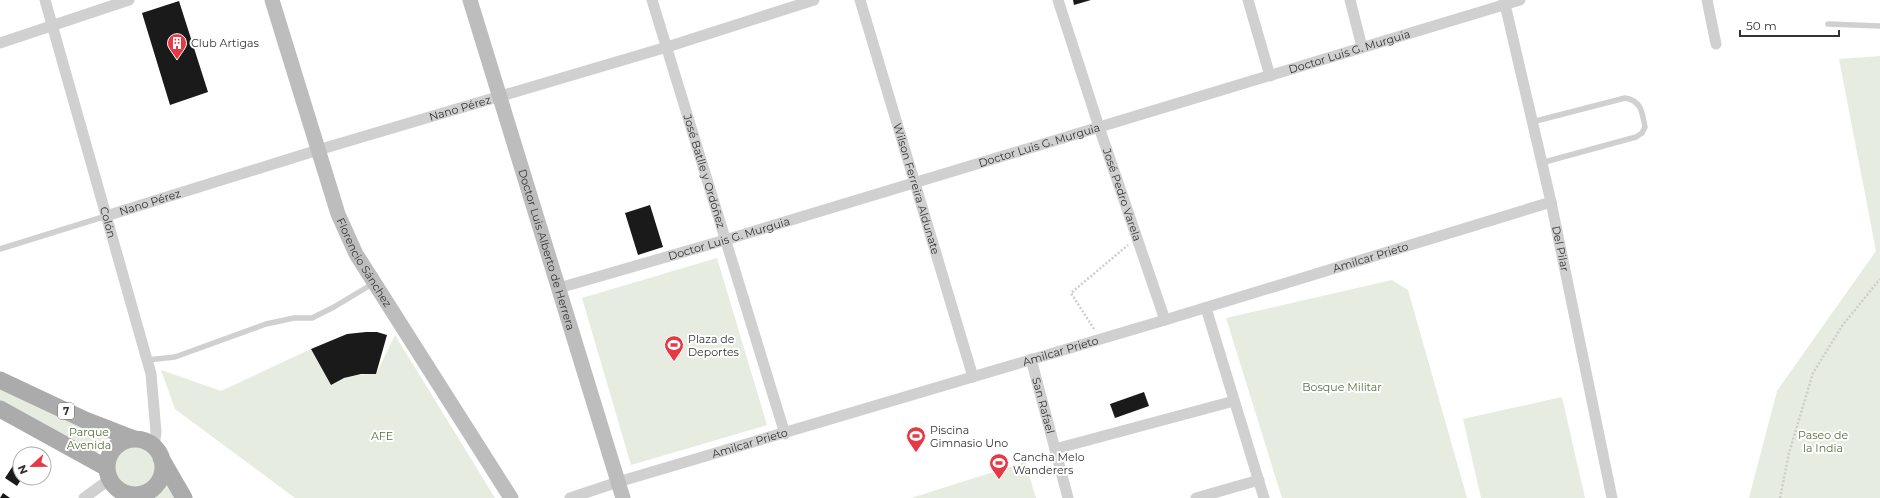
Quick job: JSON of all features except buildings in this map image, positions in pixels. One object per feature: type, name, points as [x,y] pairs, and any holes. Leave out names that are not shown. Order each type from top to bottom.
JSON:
[{"type":"main road","name":"7","points":[[0,380],[85,420],[134,439]]},
{"type":"main road","points":[[0,409],[116,484],[137,495],[154,487],[161,474],[157,452]]},
{"type":"main road","points":[[116,484],[108,457],[114,448],[123,442],[134,439],[145,441],[157,452],[184,498]]},
{"type":"street","name":"Colón","points":[[45,0],[151,374],[157,452]]},
{"type":"street","points":[[0,43],[129,0]]},
{"type":"street","name":"Florencio Sánchez","points":[[272,0],[338,214],[356,254],[511,498]]},
{"type":"street","name":"Doctor Luis Alberto de Herrera","points":[[470,0],[623,498]]},
{"type":"street","name":"José Batlle y Ordóñez","points":[[652,0],[785,434]]},
{"type":"street","name":"Nano Pérez","points":[[106,216],[318,150],[667,47],[814,0]]},
{"type":"street","name":"Wilson Ferreira Aldunate","points":[[860,0],[973,377]]},
{"type":"street","name":"José Pedro Varela","points":[[1058,0],[1099,127],[1165,320]]},
{"type":"street","points":[[1248,0],[1270,76]]},
{"type":"street","points":[[1350,0],[1362,47]]},
{"type":"street","name":"Doctor Luis G. Murguia","points":[[559,288],[725,240],[1270,76],[1504,2],[1520,0]]},
{"type":"street","points":[[1707,0],[1716,44]]},
{"type":"street","name":"Del Pilar","points":[[1504,2],[1551,202],[1612,498]]},
{"type":"street","name":"Amilcar Prieto","points":[[570,498],[618,482],[785,434],[1031,359],[1206,308],[1551,202]]},
{"type":"street","points":[[1206,308],[1264,498]]},
{"type":"street","name":"San Rafael","points":[[1031,359],[1068,498]]},
{"type":"street","points":[[1055,449],[1234,401]]},
{"type":"street","points":[[1196,498],[1259,480]]},
{"type":"street","points":[[84,498],[116,484]]},
{"type":"lane","points":[[1828,24],[1880,26]]},
{"type":"lane","points":[[1532,122],[1626,98],[1633,99],[1639,104],[1645,127],[1642,133],[1636,137],[1541,163]]},
{"type":"lane","points":[[0,249],[106,216]]},
{"type":"lane","points":[[147,360],[175,357],[266,324],[294,318],[312,318],[334,307],[374,282]]},
{"type":"path","points":[[1101,339],[1071,293],[1137,238]]},
{"type":"path","points":[[1780,498],[1789,453],[1813,373],[1842,326],[1880,278]]},
{"type":"green space","name":"Paseo de la India","points":[[1880,56],[1880,498],[1749,498],[1777,391],[1876,251],[1839,59]]},
{"type":"green space","name":"Plaza de Deportes","points":[[717,258],[767,425],[631,465],[582,298]]},
{"type":"green space","name":"Bosque Militar","points":[[1392,280],[1408,290],[1467,498],[1282,498],[1226,318]]},
{"type":"green space","name":"AFE","points":[[395,335],[495,498],[295,498],[175,409],[161,370],[221,391],[311,349],[331,385],[352,376],[376,374]]},
{"type":"green space","name":"Parque Avenida","points":[[0,387],[113,435],[101,443],[96,458],[0,401]]},
{"type":"green space","points":[[1562,397],[1585,498],[1481,498],[1463,419]]},
{"type":"green space","points":[[130,445],[138,445],[146,448],[152,454],[155,466],[152,478],[146,484],[138,487],[130,487],[122,484],[116,478],[113,470],[113,462],[116,454],[122,448]]},
{"type":"green space","name":"Cancha Melo Wanderers","points":[[1025,462],[1036,498],[911,498]]},
{"type":"green space","points":[[164,478],[176,498],[145,498],[159,490]]},
{"type":"place","name":"Club Artigas","points":[[177,60]]},
{"type":"place","name":"Plaza de Deportes","points":[[674,362]]},
{"type":"place","name":"Piscina Gimnasio Uno","points":[[916,453]]},
{"type":"place","name":"Cancha Melo Wanderers","points":[[999,480]]}]
